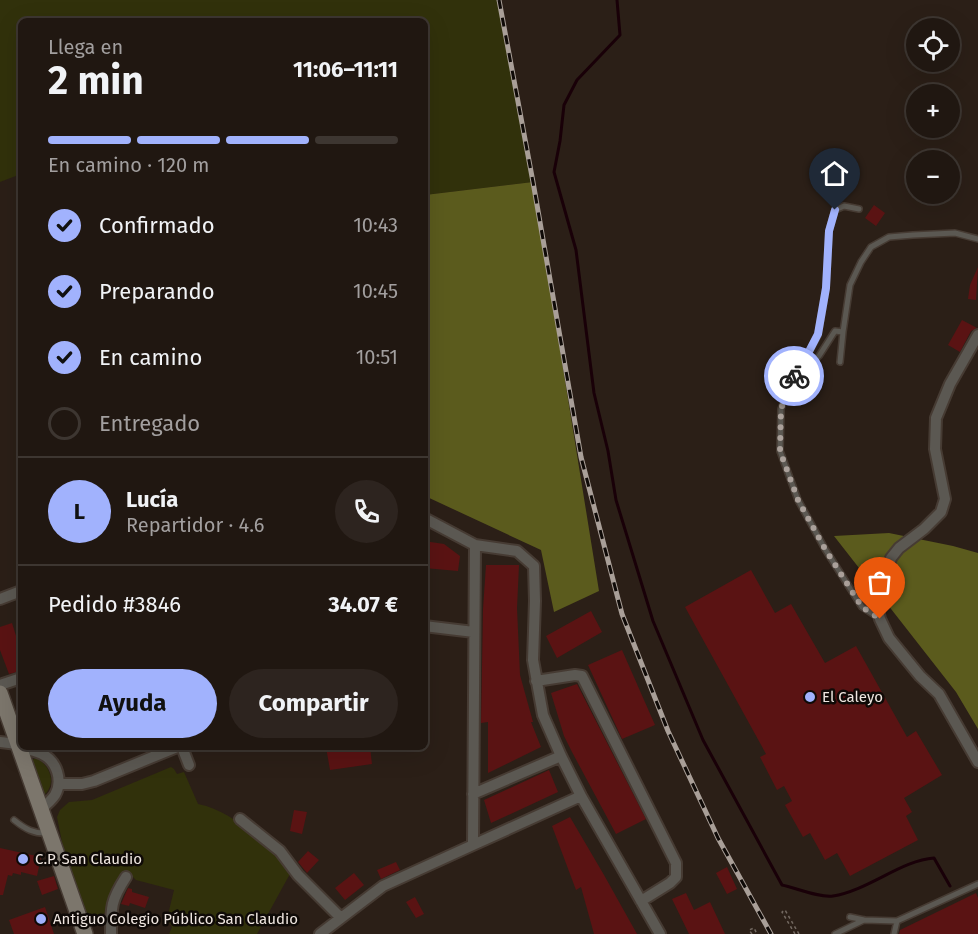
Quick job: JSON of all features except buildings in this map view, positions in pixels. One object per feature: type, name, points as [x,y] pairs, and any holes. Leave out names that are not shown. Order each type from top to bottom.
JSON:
[{"type":"street","points":[[978,335],[950,384],[936,418],[934,449],[945,499],[941,512],[924,529],[899,548],[891,558],[877,605],[880,619],[889,638],[920,676],[939,694],[978,762]]},
{"type":"street","points":[[428,521],[475,545],[517,551],[534,567],[532,660],[543,715],[581,796],[660,934]]},
{"type":"street","points":[[473,845],[475,545]]},
{"type":"street","points":[[0,599],[18,592]]},
{"type":"street","points":[[428,626],[474,632]]},
{"type":"street","points":[[537,681],[582,676],[676,863],[676,877],[641,901]]},
{"type":"street","points":[[0,685],[18,679]]},
{"type":"street","points":[[0,693],[18,746]]},
{"type":"street","points":[[0,742],[18,746]]},
{"type":"street","points":[[20,750],[85,934]]},
{"type":"street","points":[[30,750],[50,759],[56,768],[59,784],[56,793],[42,809]]},
{"type":"street","points":[[59,784],[82,784],[94,781],[170,750]]},
{"type":"street","points":[[183,750],[189,765]]},
{"type":"street","points":[[473,794],[561,756]]},
{"type":"street","points":[[320,934],[382,886],[581,796]]},
{"type":"street","points":[[240,819],[280,851],[298,875],[341,918]]},
{"type":"street","points":[[111,934],[111,906],[118,888],[126,877]]},
{"type":"lane","points":[[859,209],[844,206],[835,210],[829,231],[826,288],[818,334],[791,380],[781,409],[780,451],[798,500],[825,549],[862,607],[880,619]]},
{"type":"lane","points":[[840,362],[850,285],[871,247],[889,237],[913,235],[955,233],[978,239]]},
{"type":"lane","points":[[803,363],[812,363],[835,331],[843,332]]},
{"type":"lane","points":[[14,820],[30,831],[39,834],[50,833]]},
{"type":"lane","points":[[850,917],[864,920],[897,921],[978,884]]},
{"type":"lane","points":[[835,934],[864,920]]},
{"type":"lane","points":[[894,934],[897,921]]},
{"type":"path","points":[[795,934],[782,912],[785,910],[799,934]]},
{"type":"path","points":[[752,934],[749,930],[754,928],[757,934]]},
{"type":"shaded area","points":[[0,0],[499,0],[533,182],[428,195],[428,18],[18,18],[18,175],[0,182]]},
{"type":"shaded area","points":[[533,182],[599,591],[554,612],[541,550],[428,497],[428,195]]},
{"type":"shaded area","points":[[889,533],[978,553],[978,729],[956,692],[834,536]]},
{"type":"shaded area","points":[[37,758],[46,766],[51,776],[50,786],[43,796],[31,760]]},
{"type":"shaded area","points":[[171,767],[177,774],[184,772],[198,804],[225,814],[237,822],[291,872],[257,934],[169,934],[172,927],[167,919],[174,890],[136,880],[127,871],[120,881],[108,912],[87,919],[62,842],[57,817],[60,810],[69,802],[92,800]]},
{"type":"waterway","points":[[617,0],[620,35],[577,80],[564,105],[554,172],[576,250],[594,393],[608,451],[616,500],[653,621],[703,740],[782,885],[814,894],[833,896],[859,888],[910,864],[934,858],[950,886]]},
{"type":"railway","points":[[499,0],[581,457],[622,614],[668,731],[718,838],[771,934]]},
{"type":"way so far","points":[[794,376],[781,409],[780,451],[798,500],[825,549],[862,607],[880,619]]},
{"type":"place","name":"El Caleyo","points":[[810,697]]},
{"type":"place","name":"C.P. San Claudio","points":[[23,859]]},
{"type":"place","name":"Antiguo Colegio Público San Claudio","points":[[41,919]]},
{"type":"route","points":[[794,376],[818,334],[826,288],[829,231],[835,210]]}]
